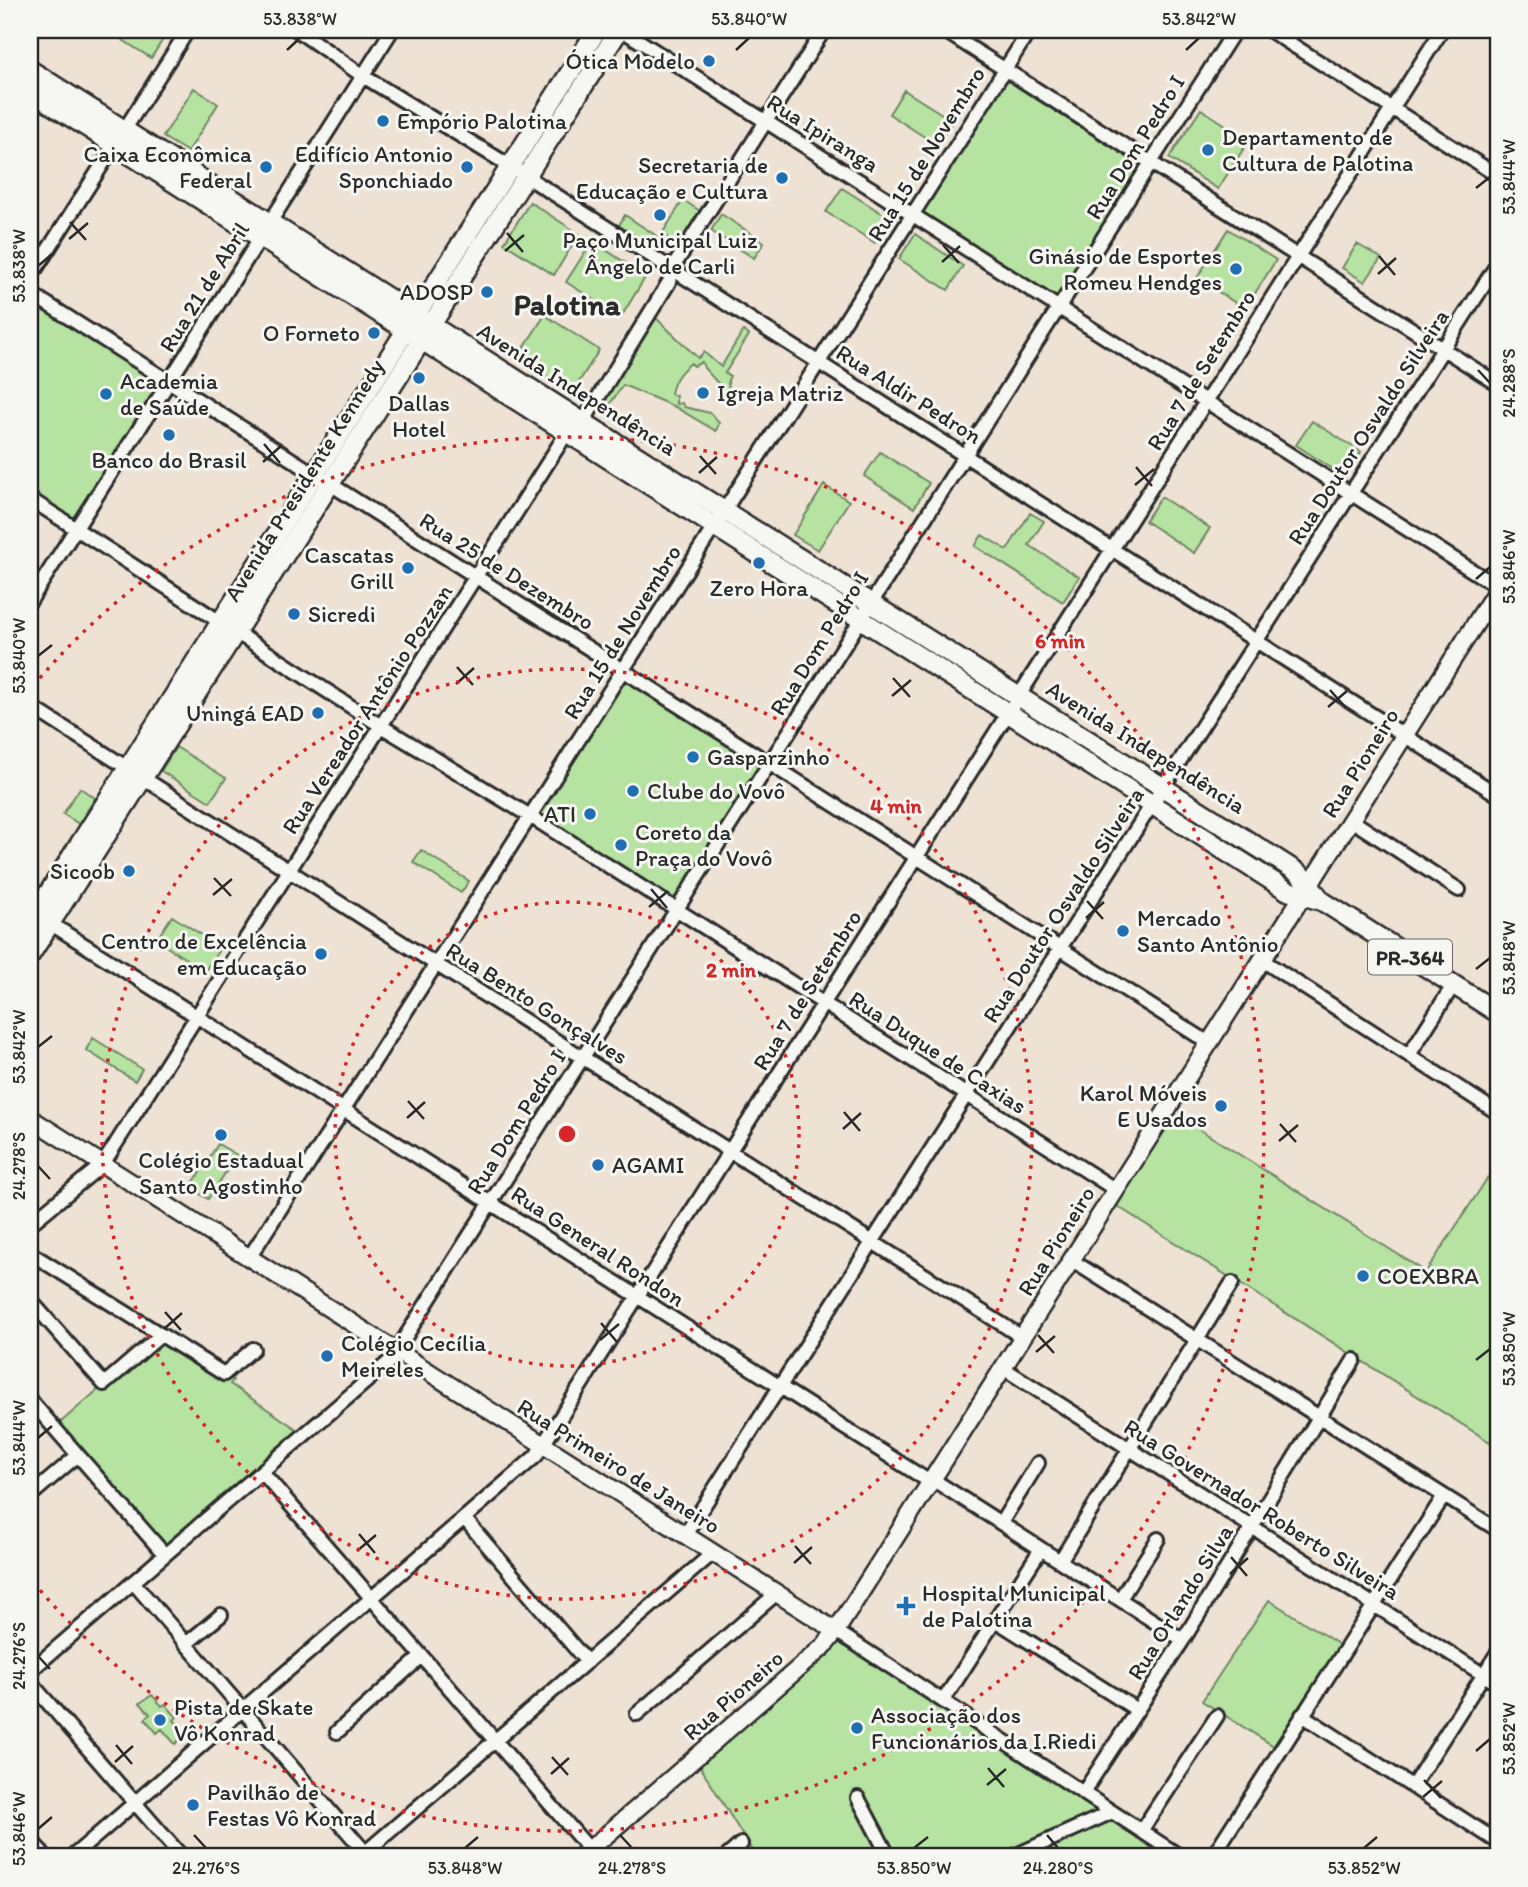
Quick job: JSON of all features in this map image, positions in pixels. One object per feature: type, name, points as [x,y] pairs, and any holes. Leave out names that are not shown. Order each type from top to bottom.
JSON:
[{"type":"main road","name":"Avenida Presidente Kennedy","points":[[30,956],[36,917],[128,768],[228,627],[323,478],[377,410],[431,326],[475,256],[518,171],[597,30]]},
{"type":"main road","name":"Avenida Presidente Kennedy","points":[[323,478],[362,400],[459,247],[620,30]]},
{"type":"main road","name":"Avenida Independência","points":[[30,70],[119,138],[260,239],[339,278],[415,316],[1299,873],[1306,890],[1288,891],[405,331],[339,278],[270,223],[119,138],[30,91]]},
{"type":"main road","points":[[459,247],[475,256]]},
{"type":"main road","points":[[491,386],[500,370]]},
{"type":"main road","points":[[362,400],[377,410]]},
{"type":"main road","name":"Avenida Presidente Kennedy","points":[[36,917],[143,778],[228,627]]},
{"type":"main road","name":"PR-364","points":[[1306,890],[1498,1013]]},
{"type":"street","points":[[30,278],[188,30]]},
{"type":"street","name":"Rua Aldir Pedron","points":[[297,30],[363,76],[518,171],[1498,795]]},
{"type":"street","name":"Rua 21 de Abril","points":[[30,601],[392,30]]},
{"type":"street","name":"Rua Ipiranga","points":[[620,30],[1498,588]]},
{"type":"street","name":"Rua Vereador Antônio Pozzan","points":[[30,1224],[103,1164],[566,434],[583,422],[669,282],[672,269],[824,30]]},
{"type":"street","points":[[943,30],[1498,384]]},
{"type":"street","name":"Rua 15 de Novembro","points":[[249,1258],[1030,30]]},
{"type":"street","name":"Rua Dom Pedro I","points":[[30,1671],[393,1356],[1235,30]]},
{"type":"street","points":[[1269,30],[1498,176]]},
{"type":"street","name":"Rua 7 de Setembro","points":[[72,1857],[536,1456],[1442,30]]},
{"type":"street","name":"Rua Doutor Osvaldo Silveira","points":[[685,1535],[1498,262]]},
{"type":"street","name":"Rua 25 de Dezembro","points":[[30,293],[1209,1043]]},
{"type":"street","name":"Rua Duque de Caxias","points":[[30,499],[381,726],[530,816],[1116,1190]]},
{"type":"street","name":"Rua Pioneiro","points":[[585,1853],[814,1654],[836,1631],[1498,588]]},
{"type":"street","name":"Rua Bento Gonçalves","points":[[30,706],[1023,1337]]},
{"type":"street","points":[[1351,820],[1460,890]]},
{"type":"street","name":"Rua General Rondon","points":[[36,917],[197,1016],[1183,1640]]},
{"type":"street","points":[[1262,960],[1498,1113]]},
{"type":"street","points":[[1409,1055],[1454,985]]},
{"type":"street","name":"Rua Primeiro de Janeiro","points":[[30,1118],[249,1258],[393,1356],[543,1445],[777,1593],[1181,1857]]},
{"type":"street","points":[[30,1254],[224,1374],[253,1349]]},
{"type":"street","points":[[1071,1260],[1498,1530]]},
{"type":"street","points":[[1060,1561],[1232,1283]]},
{"type":"street","points":[[30,1300],[104,1384],[161,1335]]},
{"type":"street","name":"Rua Orlando Silva","points":[[1083,1793],[1183,1640],[1354,1360]]},
{"type":"street","name":"Rua Governador Roberto Silveira","points":[[1003,1368],[1498,1684]]},
{"type":"street","points":[[30,1400],[165,1555]]},
{"type":"street","points":[[30,1496],[78,1455]]},
{"type":"street","points":[[1001,1523],[1038,1463]]},
{"type":"street","points":[[262,1472],[496,1741],[585,1853]]},
{"type":"street","points":[[1212,1857],[1444,1496]]},
{"type":"street","points":[[464,1518],[587,1662]]},
{"type":"street","points":[[1120,1599],[1158,1539]]},
{"type":"street","points":[[943,1701],[1041,1549]]},
{"type":"street","points":[[133,1582],[363,1855],[713,1553]]},
{"type":"street","points":[[637,1714],[777,1593]]},
{"type":"street","points":[[186,1644],[221,1615]]},
{"type":"street","points":[[995,1620],[1137,1710]]},
{"type":"street","points":[[1412,1787],[1498,1652]]},
{"type":"street","points":[[337,1732],[422,1656]]},
{"type":"street","points":[[30,1682],[182,1857]]},
{"type":"street","points":[[1302,1715],[1498,1842]]},
{"type":"street","points":[[1141,1831],[1217,1716]]},
{"type":"street","points":[[859,1798],[888,1857]]},
{"type":"street","points":[[1012,1857],[1112,1812]]},
{"type":"street","points":[[30,1839],[46,1857]]},
{"type":"street","points":[[726,1857],[741,1844]]},
{"type":"green space","points":[[107,30],[169,30],[151,58]]},
{"type":"green space","points":[[1005,69],[1150,162],[1058,307],[913,215]]},
{"type":"green space","points":[[194,88],[218,104],[188,152],[163,137]]},
{"type":"green space","points":[[904,90],[953,121],[937,145],[889,114]]},
{"type":"green space","name":"Departamento de Cultura de Palotina","points":[[1201,109],[1249,140],[1218,189],[1169,158]]},
{"type":"green space","points":[[842,188],[891,219],[875,243],[826,212]]},
{"type":"green space","points":[[683,200],[700,211],[679,245],[662,234]]},
{"type":"green space","points":[[530,202],[579,234],[554,275],[504,243]]},
{"type":"green space","points":[[721,214],[764,242],[754,258],[711,231]]},
{"type":"green space","points":[[625,215],[658,237],[656,252],[618,227]]},
{"type":"green space","name":"Ginásio de Esportes Romeu Hendges","points":[[1228,229],[1276,260],[1245,309],[1197,278]]},
{"type":"green space","points":[[915,234],[963,266],[948,290],[899,259]]},
{"type":"green space","points":[[592,241],[646,276],[621,317],[566,282]]},
{"type":"green space","points":[[1357,244],[1381,258],[1365,282],[1342,268]]},
{"type":"green space","points":[[30,293],[170,381],[76,529],[30,499]]},
{"type":"green space","points":[[545,315],[599,350],[572,393],[517,358]]},
{"type":"green space","points":[[656,318],[698,358],[704,352],[721,367],[743,331],[749,335],[725,373],[730,376],[729,391],[725,391],[704,368],[702,362],[687,366],[673,385],[671,394],[676,396],[676,404],[682,403],[684,407],[710,413],[719,423],[716,431],[675,407],[623,385],[603,414],[597,410]]},
{"type":"green space","points":[[1312,421],[1361,452],[1345,477],[1296,445]]},
{"type":"green space","points":[[880,452],[929,483],[914,508],[864,476]]},
{"type":"green space","points":[[824,485],[849,501],[818,550],[793,535]]},
{"type":"green space","points":[[1161,497],[1210,528],[1194,553],[1145,521]]},
{"type":"green space","points":[[1030,513],[1044,521],[1029,545],[1079,577],[1063,602],[975,546],[982,535],[1007,550]]},
{"type":"green space","points":[[623,670],[769,762],[676,909],[530,816]]},
{"type":"green space","points":[[176,747],[226,778],[210,802],[161,771]]},
{"type":"green space","points":[[80,788],[95,798],[79,824],[63,814]]},
{"type":"green space","points":[[421,850],[469,881],[461,893],[413,862]]},
{"type":"green space","points":[[172,916],[221,947],[205,971],[156,940]]},
{"type":"green space","points":[[93,1038],[142,1069],[135,1081],[86,1050]]},
{"type":"green space","name":"COEXBRA","points":[[1167,1109],[1426,1272],[1498,1162],[1498,1428],[1490,1442],[1109,1201]]},
{"type":"green space","points":[[218,1144],[237,1155],[208,1199],[190,1188]]},
{"type":"green space","points":[[161,1335],[233,1380],[230,1384],[301,1432],[165,1555],[54,1428]]},
{"type":"green space","points":[[1269,1600],[1346,1649],[1280,1750],[1202,1701]]},
{"type":"green space","name":"Associação dos Funcionários da I.Riedi","points":[[836,1631],[1181,1857],[756,1857],[695,1758]]},
{"type":"green space","name":"Pista de Skate Vô Konrad","points":[[152,1695],[177,1717],[174,1720],[186,1734],[175,1744],[162,1729],[157,1733],[145,1719],[150,1714],[140,1703]]},
{"type":"place","name":"Ótica Modelo","points":[[709,61]]},
{"type":"place","name":"Empório Palotina","points":[[383,121]]},
{"type":"place","name":"Departamento de Cultura de Palotina","points":[[1208,150]]},
{"type":"place","name":"Caixa Econômica Federal","points":[[266,167]]},
{"type":"place","name":"Edifício Antonio Sponchiado","points":[[467,167]]},
{"type":"place","name":"Secretaria de Educação e Cultura","points":[[782,178]]},
{"type":"place","name":"Paço Municipal Luiz Ângelo de Carli","points":[[660,215]]},
{"type":"place","name":"Ginásio de Esportes Romeu Hendges","points":[[1236,269]]},
{"type":"place","name":"ADOSP","points":[[487,292]]},
{"type":"place","name":"O Forneto","points":[[374,333]]},
{"type":"place","name":"Dallas Hotel","points":[[419,378]]},
{"type":"place","name":"Igreja Matriz","points":[[703,393]]},
{"type":"place","name":"Academia de Saúde","points":[[106,394]]},
{"type":"place","name":"Banco do Brasil","points":[[169,435]]},
{"type":"place","name":"Zero Hora","points":[[759,563]]},
{"type":"place","name":"Cascatas Grill","points":[[408,568]]},
{"type":"place","name":"Sicredi","points":[[294,614]]},
{"type":"place","name":"Uningá EAD","points":[[318,713]]},
{"type":"place","name":"Gasparzinho","points":[[693,757]]},
{"type":"place","name":"Clube do Vovô","points":[[633,791]]},
{"type":"place","name":"ATI","points":[[590,814]]},
{"type":"place","name":"Coreto da Praça do Vovô","points":[[621,845]]},
{"type":"place","name":"Sicoob","points":[[129,871]]},
{"type":"place","name":"Mercado Santo Antônio","points":[[1123,931]]},
{"type":"place","name":"Centro de Excelência em Educação","points":[[321,954]]},
{"type":"place","name":"Karol Móveis E Usados","points":[[1221,1106]]},
{"type":"place","name":"Colégio Estadual Santo Agostinho","points":[[221,1135]]},
{"type":"place","name":"AGAMI","points":[[598,1165]]},
{"type":"place","name":"COEXBRA","points":[[1363,1276]]},
{"type":"place","name":"Colégio Cecília Meireles","points":[[327,1356]]},
{"type":"place","name":"Hospital Municipal de Palotina","points":[[906,1606]]},
{"type":"place","name":"Pista de Skate Vô Konrad","points":[[160,1720]]},
{"type":"place","name":"Associação dos Funcionários da I.Riedi","points":[[857,1728]]},
{"type":"place","name":"Pavilhão de Festas Vô Konrad","points":[[193,1805]]},
{"type":"district","name":"Palotina","points":[[567,304]]}]
